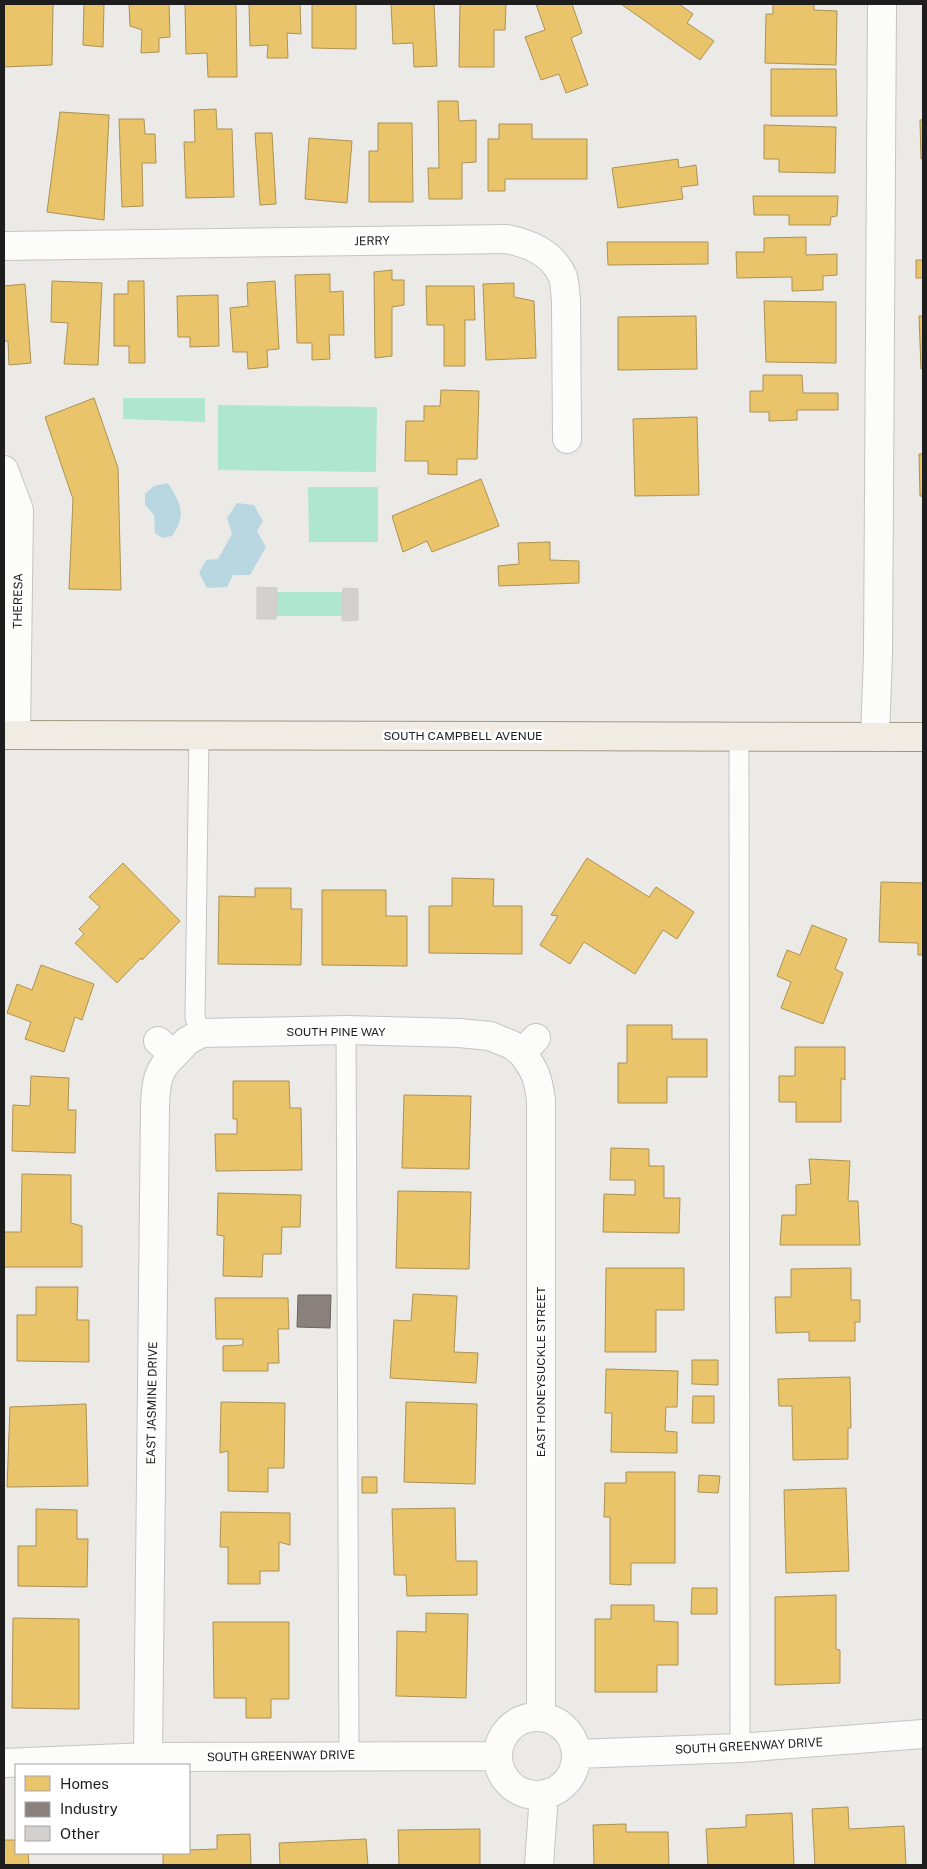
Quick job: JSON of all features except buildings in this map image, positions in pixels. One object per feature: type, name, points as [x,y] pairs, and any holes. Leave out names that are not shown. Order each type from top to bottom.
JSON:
[{"type":"main road","name":"SOUTH CAMPBELL AVENUE","points":[[10,735],[923,737]]},
{"type":"street","points":[[875,736],[878,654],[882,4]]},
{"type":"street","name":"JERRY","points":[[4,246],[507,239],[526,243],[553,259],[563,278],[566,300],[567,439]]},
{"type":"street","name":"THERESA","points":[[4,470],[19,510],[10,735]]},
{"type":"street","name":"SOUTH PINE WAY","points":[[202,1033],[346,1030],[460,1033],[490,1036],[512,1045],[529,1046]]},
{"type":"street","name":"EAST JASMINE DRIVE","points":[[148,1757],[156,1082],[165,1063],[166,1048],[187,1041],[202,1033]]},
{"type":"street","name":"EAST HONEYSUCKLE STREET","points":[[529,1046],[531,1064],[538,1079],[541,1100],[541,1717]]},
{"type":"street","points":[[541,1717],[552,1720],[565,1729],[574,1743],[576,1754],[570,1776],[555,1790],[544,1794],[522,1792],[512,1786],[504,1777],[498,1756],[504,1735],[511,1726],[520,1720],[541,1717]]},
{"type":"street","name":"SOUTH GREENWAY DRIVE","points":[[576,1754],[740,1748],[923,1734]]},
{"type":"street","name":"SOUTH GREENWAY DRIVE","points":[[4,1763],[148,1757],[498,1756]]},
{"type":"street","points":[[539,1865],[544,1794]]},
{"type":"lane","points":[[199,735],[195,1018],[202,1033]]},
{"type":"lane","points":[[738,736],[740,1748]]},
{"type":"lane","points":[[346,1030],[349,1755]]},
{"type":"green space","points":[[123,398],[205,398],[205,422],[123,419]]},
{"type":"green space","points":[[218,405],[377,407],[376,472],[218,470]]},
{"type":"green space","points":[[308,487],[378,487],[378,542],[309,542]]},
{"type":"green space","points":[[276,592],[342,592],[342,616],[276,616]]},
{"type":"water","points":[[168,483],[179,503],[181,515],[172,536],[162,538],[155,533],[154,515],[145,505],[145,494],[154,486]]},
{"type":"water","points":[[237,503],[254,505],[263,521],[257,531],[266,547],[250,575],[233,575],[227,587],[207,588],[199,573],[206,560],[218,559],[232,534],[227,518]]}]
